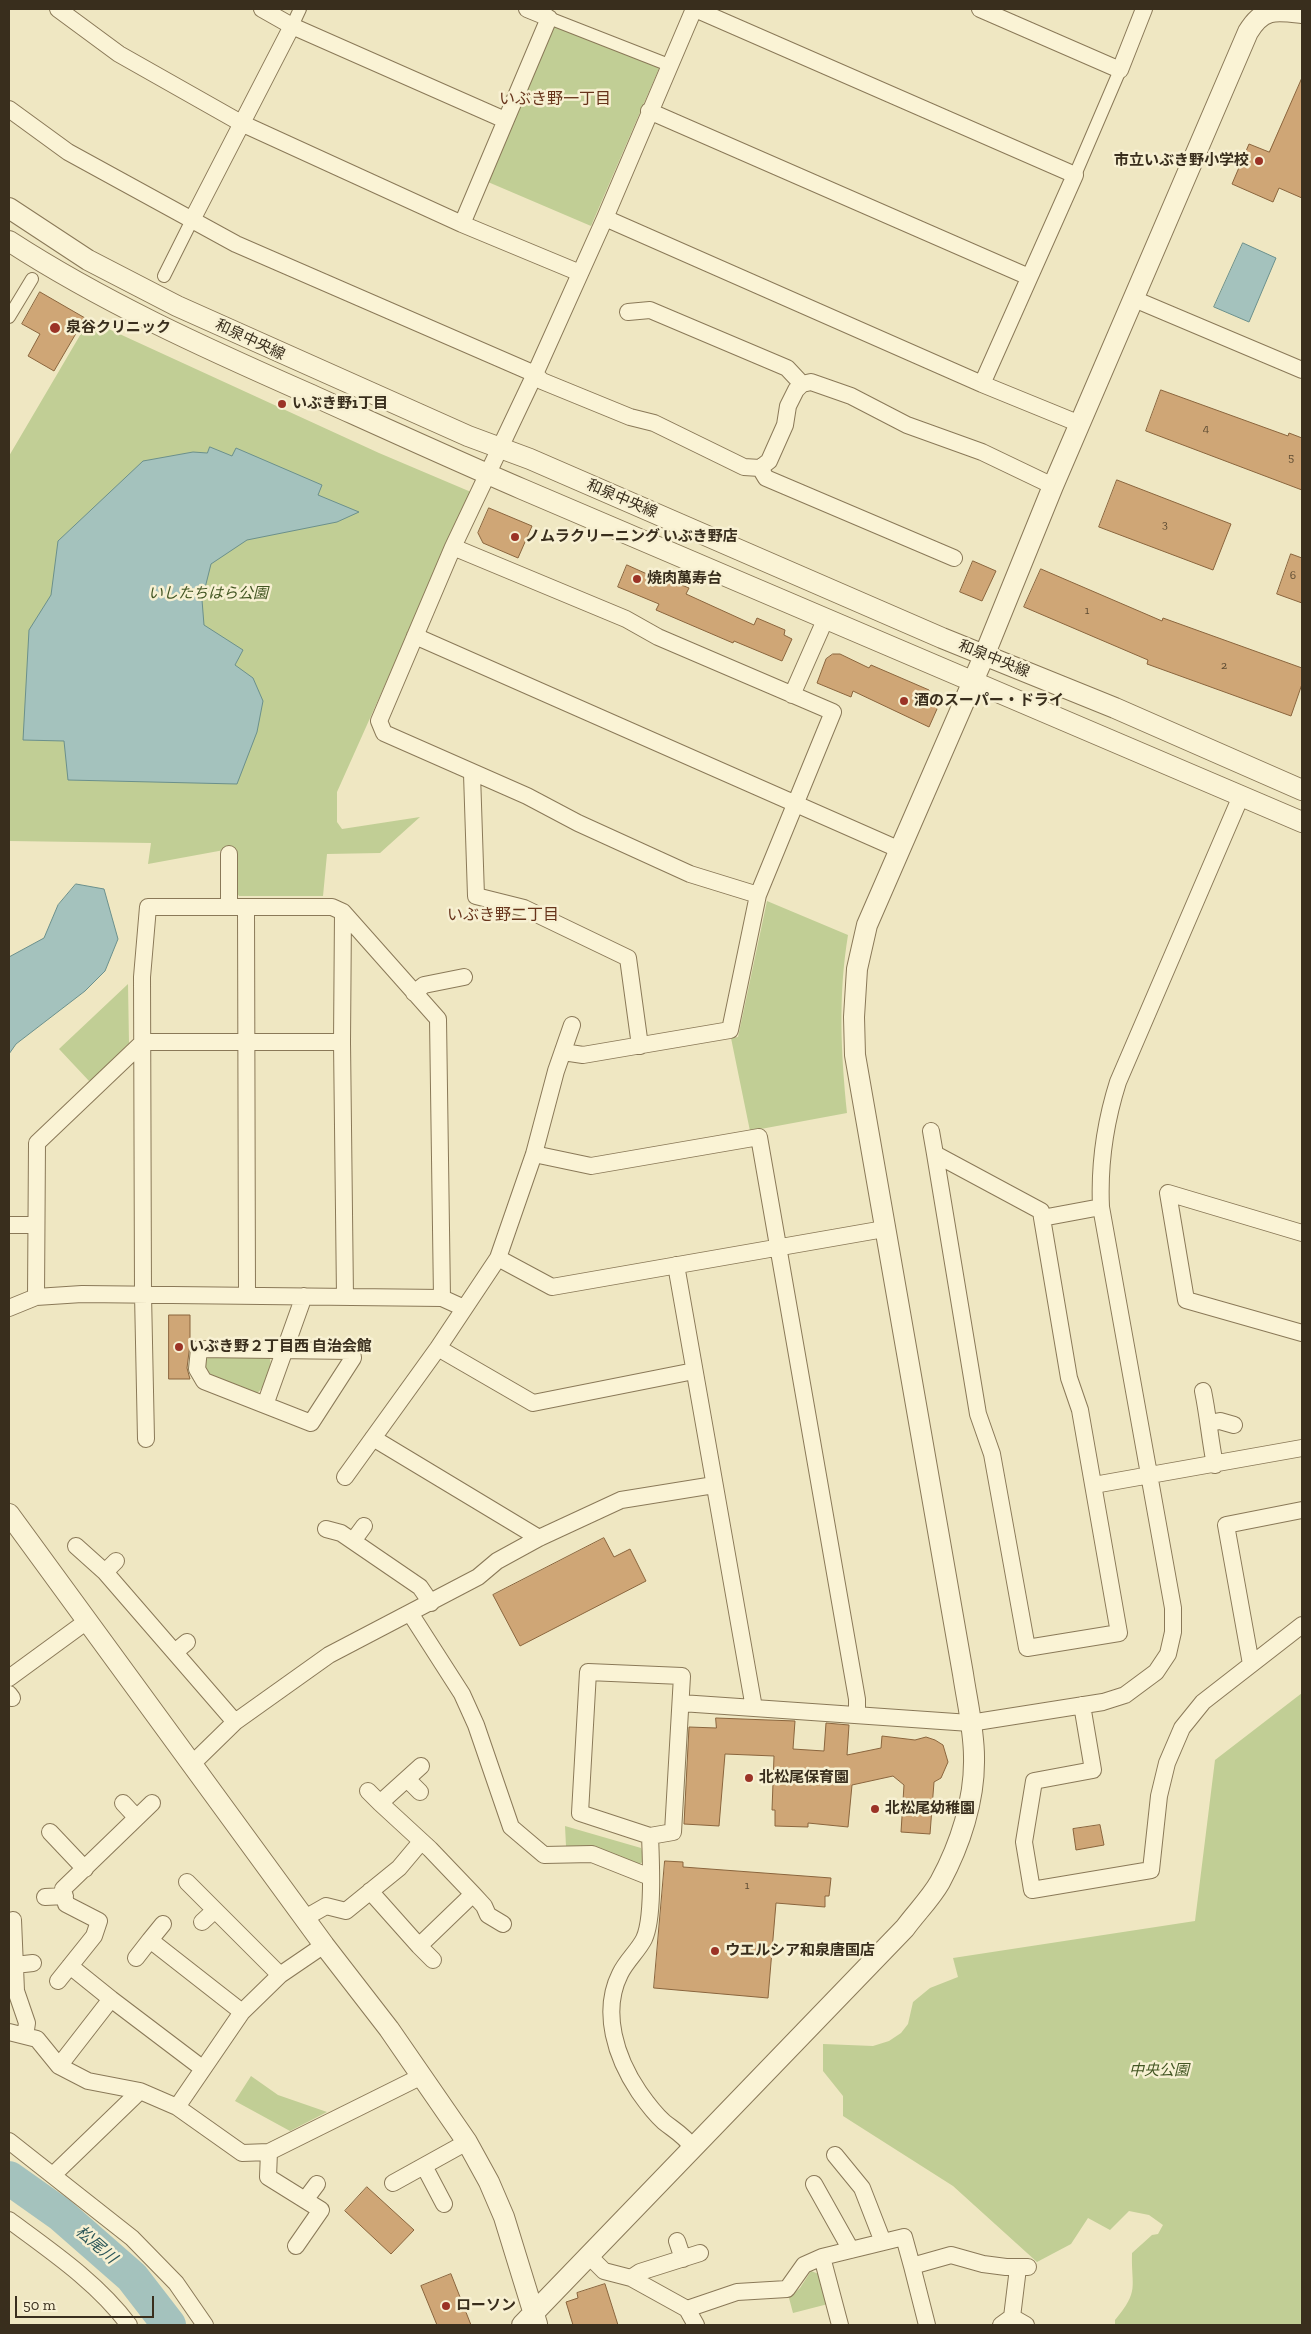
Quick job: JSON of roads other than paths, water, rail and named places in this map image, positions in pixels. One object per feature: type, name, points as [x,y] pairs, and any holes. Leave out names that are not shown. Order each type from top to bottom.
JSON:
[{"type":"street","points":[[58,9],[119,54],[241,124],[462,224],[580,273]]},
{"type":"street","points":[[262,9],[292,26],[505,120]]},
{"type":"street","points":[[164,276],[300,9]]},
{"type":"street","points":[[527,9],[669,65]]},
{"type":"street","points":[[758,896],[690,874],[578,823],[528,796],[472,774],[384,733],[379,721],[453,547],[535,374],[605,218],[694,9],[1075,174]]},
{"type":"street","points":[[980,9],[1120,70]]},
{"type":"street","points":[[982,384],[1120,70],[1144,9]]},
{"type":"street","points":[[531,2321],[589,2256],[692,2147],[905,1928],[939,1884],[960,1836],[970,1800],[974,1757],[970,1723],[855,1055],[854,1017],[857,969],[867,925],[898,849],[984,656],[1052,486],[1248,32],[1260,12],[1277,10],[1302,13]]},
{"type":"street","points":[[462,224],[549,18]]},
{"type":"street","points":[[9,109],[68,152],[236,244],[535,374],[542,381],[630,418],[654,423],[744,467],[760,468],[769,460],[784,425],[788,406],[802,384],[811,382],[851,396],[907,426],[982,452],[1052,486]]},
{"type":"street","points":[[649,112],[1029,277]]},
{"type":"street","name":"和泉中央線","points":[[9,208],[88,260],[177,306],[422,416],[530,459],[984,656],[1115,708],[1302,790]]},
{"type":"street","points":[[605,218],[982,384],[1080,424]]},
{"type":"street","name":"和泉中央線","points":[[9,241],[58,273],[185,339],[487,474],[825,620],[972,680],[1302,822]]},
{"type":"street","points":[[9,317],[32,279]]},
{"type":"street","points":[[1134,299],[1302,370]]},
{"type":"street","points":[[628,312],[650,310],[787,368],[802,384]]},
{"type":"street","points":[[760,468],[766,478],[954,558]]},
{"type":"street","points":[[453,547],[626,619],[658,637],[833,712],[758,896],[730,1030],[582,1055],[563,1052]]},
{"type":"street","points":[[792,695],[825,620]]},
{"type":"street","points":[[415,636],[898,849]]},
{"type":"street","points":[[472,774],[476,896],[524,908],[628,958],[640,1046]]},
{"type":"street","points":[[681,1703],[970,1723],[1082,1705],[1125,1695],[1156,1672],[1168,1654],[1173,1632],[1173,1608],[1101,1207],[1099,1174],[1108,1112],[1118,1082],[1241,796]]},
{"type":"street","points":[[229,854],[229,906]]},
{"type":"street","points":[[246,906],[247,1295]]},
{"type":"street","points":[[146,1439],[142,1294],[142,977],[148,907],[332,906],[342,912],[438,1019],[442,1298]]},
{"type":"street","points":[[342,912],[345,1297]]},
{"type":"street","points":[[414,993],[424,985],[464,977]]},
{"type":"street","points":[[345,1477],[438,1348],[498,1258],[534,1154],[572,1025]]},
{"type":"street","points":[[36,1297],[37,1143],[142,1042],[342,1042]]},
{"type":"street","points":[[931,1131],[978,1414],[993,1460],[1027,1648],[1119,1633],[1080,1410],[1069,1378],[1041,1211],[935,1154]]},
{"type":"street","points":[[534,1154],[591,1166],[758,1137],[857,1699],[857,1715]]},
{"type":"street","points":[[1302,1233],[1168,1193],[1186,1300],[1302,1333]]},
{"type":"street","points":[[1042,1218],[1101,1207]]},
{"type":"street","points":[[9,1225],[36,1225]]},
{"type":"street","points":[[498,1258],[552,1287],[884,1229]]},
{"type":"street","points":[[676,1265],[754,1708]]},
{"type":"street","points":[[9,1308],[36,1297],[82,1294],[142,1294],[442,1298],[464,1308]]},
{"type":"street","points":[[265,1405],[304,1296]]},
{"type":"street","points":[[438,1348],[533,1403],[694,1371]]},
{"type":"street","points":[[199,1350],[284,1350],[352,1351],[354,1358],[311,1423],[204,1381],[197,1368],[199,1350]]},
{"type":"street","points":[[1203,1391],[1210,1423],[1210,1438],[1215,1464]]},
{"type":"street","points":[[1210,1423],[1220,1421],[1234,1426]]},
{"type":"street","points":[[373,1438],[539,1538]]},
{"type":"street","points":[[1094,1485],[1302,1448]]},
{"type":"street","points":[[193,1763],[235,1722],[329,1655],[478,1577],[497,1561],[539,1538],[621,1500],[714,1484]]},
{"type":"street","points":[[1251,1664],[1226,1525],[1302,1510]]},
{"type":"street","points":[[9,1514],[193,1763],[324,1945],[389,2029],[467,2142],[489,2182],[504,2217],[531,2321]]},
{"type":"street","points":[[353,1541],[364,1526]]},
{"type":"street","points":[[326,1529],[341,1533],[420,1587],[431,1603]]},
{"type":"street","points":[[76,1546],[111,1566],[181,1647],[235,1722]]},
{"type":"street","points":[[410,1613],[462,1694],[476,1725],[511,1828],[544,1855],[592,1854],[650,1877]]},
{"type":"street","points":[[9,1678],[87,1621]]},
{"type":"street","points":[[1082,1705],[1092,1770],[1034,1781],[1024,1842],[1032,1890],[1151,1870],[1159,1796],[1167,1763],[1182,1728],[1203,1702],[1302,1625]]},
{"type":"street","points":[[588,1672],[682,1676],[673,1832],[650,1836],[580,1813],[588,1672]]},
{"type":"street","points":[[380,1804],[421,1766]]},
{"type":"street","points":[[407,1778],[420,1792]]},
{"type":"street","points":[[368,1791],[420,1842],[430,1849],[484,1906],[488,1915],[503,1924]]},
{"type":"street","points":[[58,1981],[94,1936],[99,1921],[66,1904],[63,1889],[152,1803]]},
{"type":"street","points":[[123,1804],[136,1817]]},
{"type":"street","points":[[50,1832],[85,1869]]},
{"type":"street","points":[[650,1836],[649,1921],[644,1939],[621,1972],[612,1991],[612,2032],[626,2068],[639,2092],[664,2122],[687,2139],[692,2147]]},
{"type":"street","points":[[305,1918],[326,1906],[346,1910],[399,1868],[420,1842]]},
{"type":"street","points":[[187,1882],[280,1975]]},
{"type":"street","points":[[370,1891],[433,1960]]},
{"type":"street","points":[[420,1946],[473,1894]]},
{"type":"street","points":[[46,1897],[65,1896]]},
{"type":"street","points":[[202,1922],[215,1910]]},
{"type":"street","points":[[13,1920],[16,1991],[27,2023],[17,2034],[37,2039],[59,2066],[88,2081],[140,2091],[177,2107],[242,2153],[269,2152],[422,2076]]},
{"type":"street","points":[[136,1958],[163,1924]]},
{"type":"street","points":[[150,1940],[242,2012]]},
{"type":"street","points":[[177,2107],[242,2012],[280,1975],[324,1945]]},
{"type":"street","points":[[15,1965],[33,1963]]},
{"type":"street","points":[[70,1966],[202,2068]]},
{"type":"street","points":[[59,2066],[111,1999]]},
{"type":"street","points":[[53,2175],[140,2091]]},
{"type":"street","points":[[9,2140],[132,2238],[176,2283],[205,2325]]},
{"type":"street","points":[[393,2183],[467,2142]]},
{"type":"street","points":[[269,2152],[268,2177],[321,2210],[296,2246]]},
{"type":"street","points":[[835,2155],[862,2188],[883,2242]]},
{"type":"street","points":[[424,2166],[444,2204]]},
{"type":"street","points":[[305,2200],[316,2184]]},
{"type":"street","points":[[814,2184],[851,2250]]},
{"type":"street","points":[[9,2220],[65,2262],[94,2287],[129,2325]]},
{"type":"street","points":[[687,2308],[737,2292],[787,2289],[804,2265],[822,2257],[904,2237],[927,2325]]},
{"type":"street","points":[[677,2241],[683,2259]]},
{"type":"street","points":[[631,2278],[640,2272],[700,2254]]},
{"type":"street","points":[[912,2266],[951,2255],[983,2264],[1023,2267],[1013,2323]]},
{"type":"street","points":[[589,2256],[604,2271],[631,2278],[687,2308],[696,2325]]},
{"type":"street","points":[[822,2257],[840,2325]]},
{"type":"water","points":[[1243,243],[1276,258],[1249,322],[1214,307]]},
{"type":"water","points":[[210,447],[232,456],[236,448],[322,485],[318,495],[359,512],[337,522],[247,540],[211,564],[202,600],[204,625],[243,650],[235,665],[253,678],[263,701],[257,732],[237,784],[68,780],[64,741],[23,740],[29,630],[51,595],[58,541],[143,461],[193,452],[207,453]]},
{"type":"water","points":[[76,884],[104,889],[118,939],[105,971],[85,991],[16,1044],[9,1054],[9,957],[44,938],[58,905]]},
{"type":"waterway","name":"松尾川","points":[[9,2178],[60,2214],[132,2277],[169,2325]]},
{"type":"place","name":"市立いぶき野小学校","points":[[1259,161]]},
{"type":"place","name":"泉谷クリニック","points":[[55,328]]},
{"type":"place","name":"いぶき野1丁目","points":[[282,404]]},
{"type":"place","name":"ノムラクリーニング いぶき野店","points":[[515,537]]},
{"type":"place","name":"焼肉萬寿台","points":[[637,579]]},
{"type":"place","name":"酒のスーパー・ドライ","points":[[904,701]]},
{"type":"place","name":"いぶき野２丁目西 自治会館","points":[[179,1347]]},
{"type":"place","name":"北松尾保育園","points":[[749,1778]]},
{"type":"place","name":"北松尾幼稚園","points":[[875,1809]]},
{"type":"place","name":"ウエルシア和泉唐国店","points":[[715,1951]]},
{"type":"place","name":"ローソン","points":[[446,2306]]},
{"type":"district","name":"いぶき野一丁目","points":[[555,99]]},
{"type":"district","name":"いぶき野二丁目","points":[[503,915]]},
{"type":"park label","name":"いしたちはら公園","points":[[208,594]]},
{"type":"park label","name":"中央公園","points":[[1159,2071]]}]
